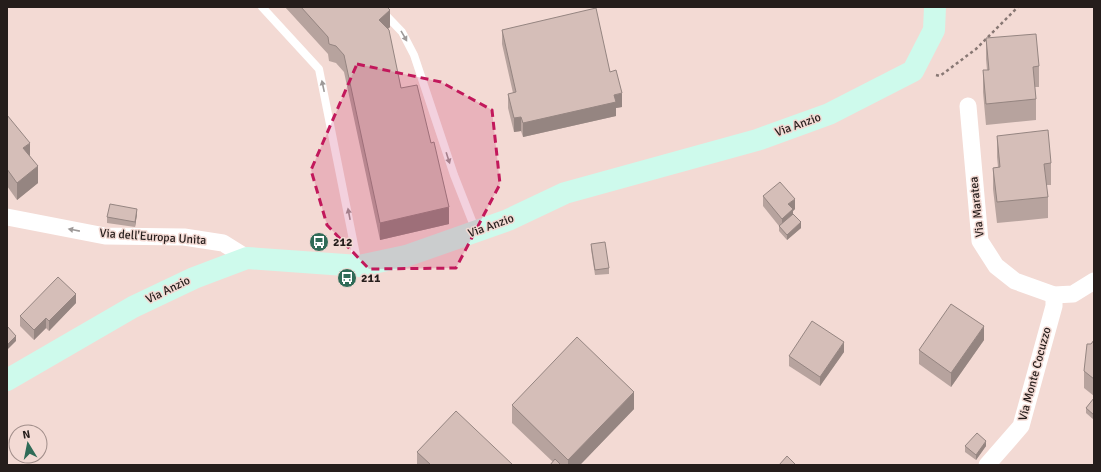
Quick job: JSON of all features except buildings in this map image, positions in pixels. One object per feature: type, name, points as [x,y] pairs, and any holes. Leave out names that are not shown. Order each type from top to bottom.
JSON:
[{"type":"street","points":[[914,71],[934,30],[935,7]]},
{"type":"street","name":"Via Anzio","points":[[7,380],[132,307],[194,278],[247,258],[359,266],[406,256],[508,220],[565,193],[757,140],[829,114],[914,71]]},
{"type":"street","name":"Via Maratea","points":[[968,106],[980,241],[996,266],[1016,281],[1054,295],[1073,294],[1094,281]]},
{"type":"street","name":"Via dell'Europa Unita","points":[[7,217],[105,236],[184,237],[224,243],[247,258]]},
{"type":"street","name":"Via Monte Cocuzzo","points":[[987,465],[1021,426],[1054,306],[1054,295]]},
{"type":"lane","points":[[262,7],[319,69],[359,266]]},
{"type":"lane","points":[[378,7],[402,32],[414,55],[454,175],[476,232]]},
{"type":"path","points":[[914,71],[940,76],[976,49],[1018,7]]},
{"type":"highlighted area","points":[[357,64],[441,82],[492,110],[500,184],[456,268],[369,269],[327,225],[311,170]]},
{"type":"place","name":"212","points":[[319,242]]},
{"type":"place","name":"211","points":[[347,278]]}]
